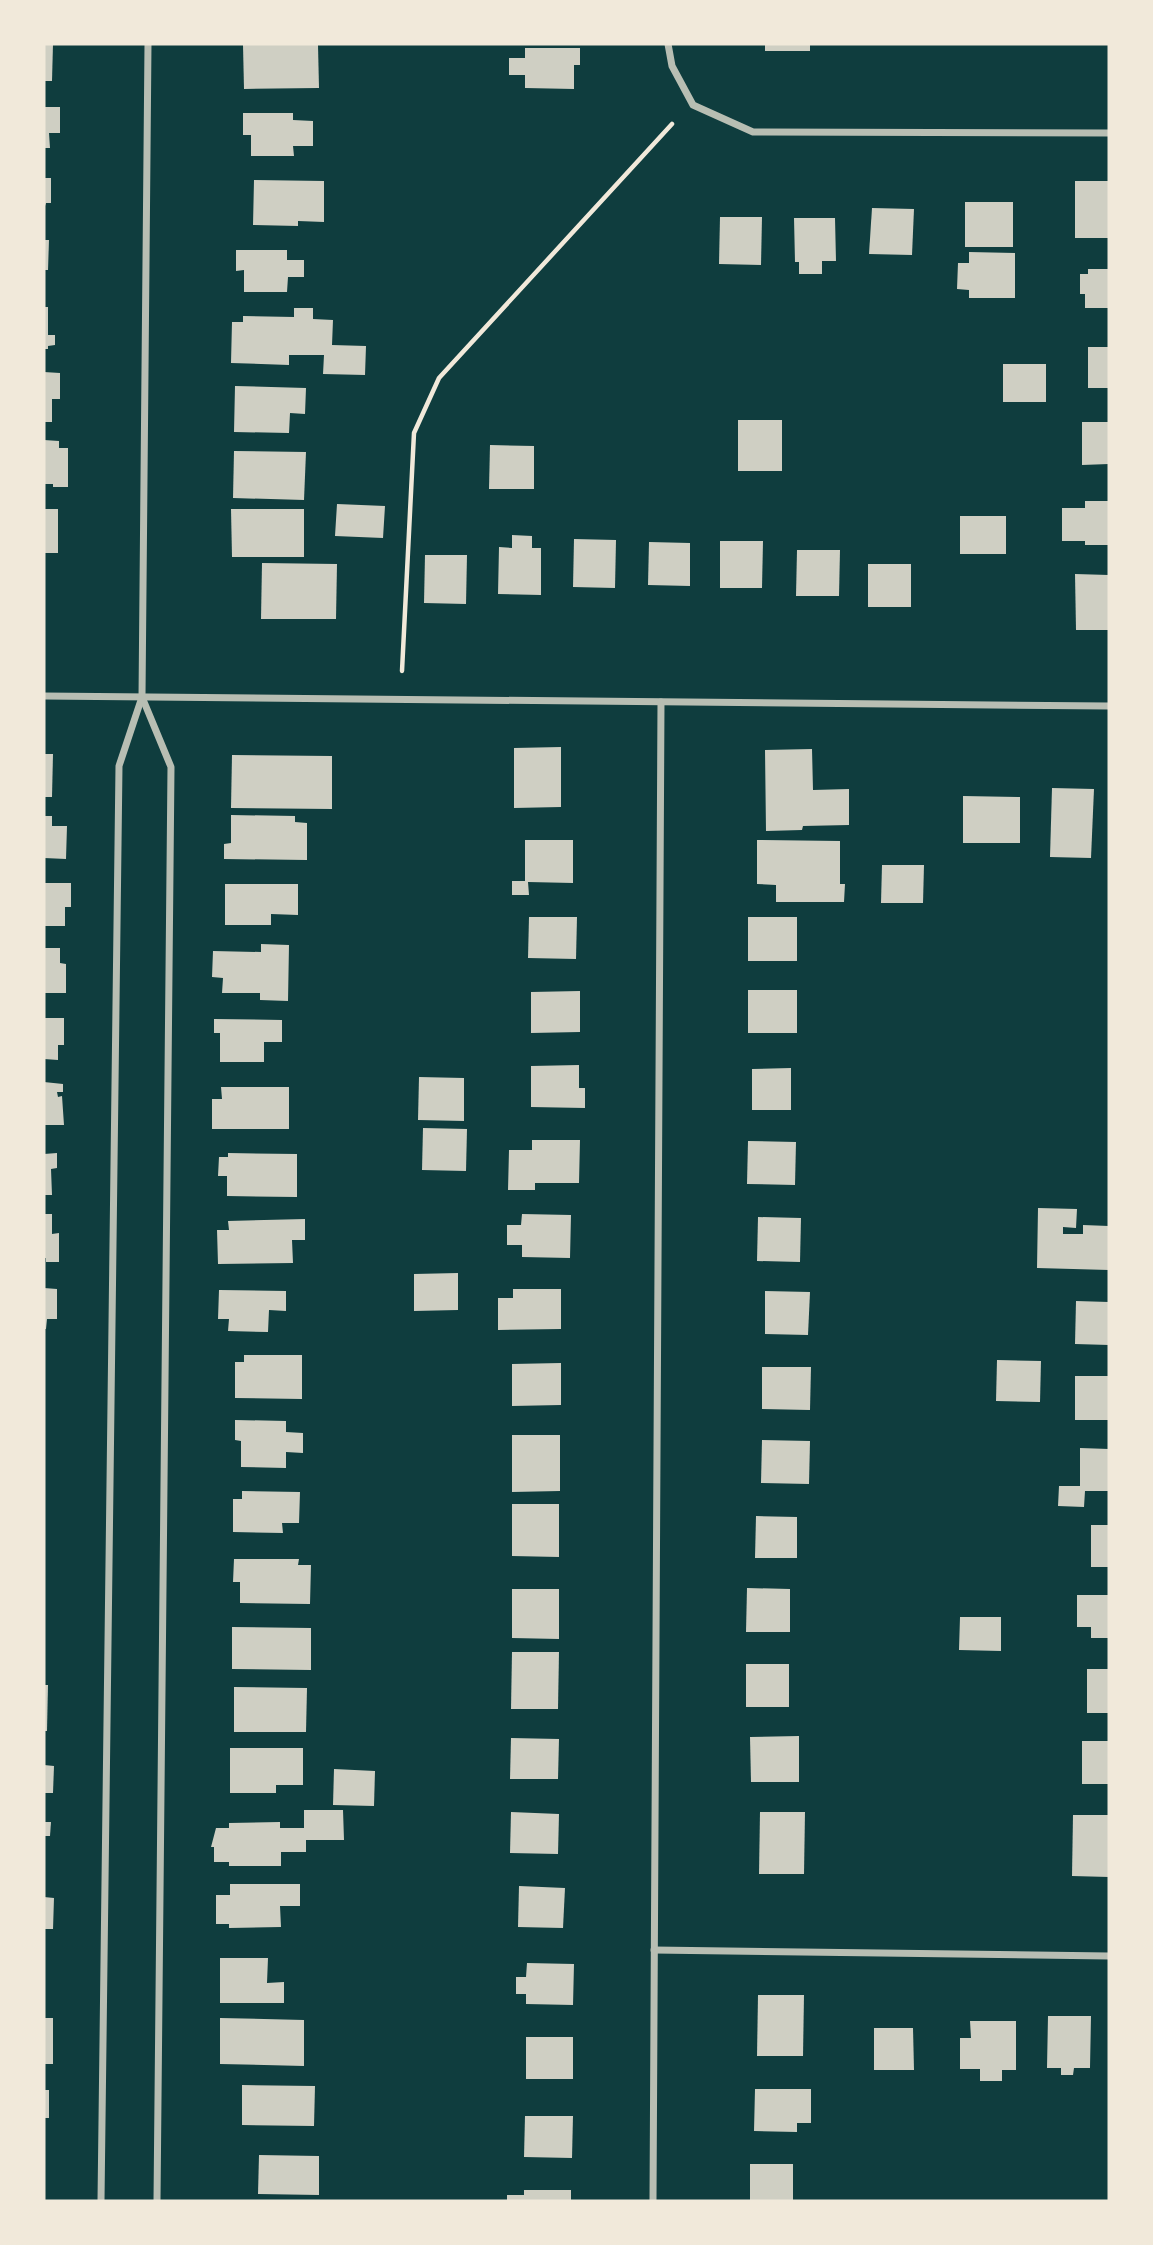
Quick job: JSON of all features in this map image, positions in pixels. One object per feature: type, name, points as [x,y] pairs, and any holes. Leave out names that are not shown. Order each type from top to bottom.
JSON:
[{"type":"street","points":[[101,2201],[119,766],[142,697],[148,44]]},
{"type":"street","points":[[668,44],[672,66],[693,105],[753,132],[1109,133]]},
{"type":"street","points":[[44,696],[1109,706]]},
{"type":"street","points":[[142,697],[170,767],[157,2201]]},
{"type":"street","points":[[653,2201],[661,702]]},
{"type":"street","points":[[654,1950],[1109,1956]]},
{"type":"path","points":[[401,671],[414,433],[439,378],[672,124]]},
{"type":"building","points":[[44,44],[53,44],[52,81],[44,81]]},
{"type":"building","points":[[765,44],[810,44],[810,51],[765,51]]},
{"type":"building","points":[[243,45],[318,45],[319,88],[244,89]]},
{"type":"building","points":[[525,48],[580,48],[580,65],[574,65],[574,89],[525,88],[525,75],[509,75],[509,58],[525,58]]},
{"type":"building","points":[[44,107],[60,107],[60,133],[49,133],[50,148],[44,148]]},
{"type":"building","points":[[243,113],[293,113],[293,120],[313,121],[313,146],[293,146],[294,156],[251,156],[251,135],[243,135]]},
{"type":"building","points":[[44,178],[51,178],[51,203],[46,203],[44,209]]},
{"type":"building","points":[[254,180],[324,181],[324,222],[298,221],[298,226],[253,225]]},
{"type":"building","points":[[1075,181],[1109,181],[1109,238],[1075,238]]},
{"type":"building","points":[[965,202],[1013,202],[1013,247],[965,247]]},
{"type":"building","points":[[872,208],[914,209],[912,255],[869,254]]},
{"type":"building","points":[[720,217],[762,217],[761,265],[719,264]]},
{"type":"building","points":[[794,218],[835,218],[836,261],[822,261],[822,274],[799,274],[799,262],[795,262]]},
{"type":"building","points":[[44,240],[49,240],[48,270],[44,270]]},
{"type":"building","points":[[236,250],[287,250],[287,260],[304,260],[304,277],[288,277],[287,292],[244,292],[244,270],[236,271]]},
{"type":"building","points":[[969,252],[1015,253],[1015,298],[969,298],[969,290],[957,289],[958,263],[969,263]]},
{"type":"building","points":[[1088,269],[1109,269],[1109,308],[1085,308],[1085,294],[1080,294],[1080,274],[1088,274]]},
{"type":"building","points":[[44,307],[48,307],[48,335],[55,335],[55,345],[48,346],[48,349],[44,349]]},
{"type":"building","points":[[294,308],[313,308],[313,319],[333,320],[332,345],[366,346],[365,375],[323,374],[324,355],[289,355],[289,365],[231,363],[232,322],[243,322],[243,316],[294,317]]},
{"type":"building","points":[[1088,347],[1109,347],[1109,388],[1088,388]]},
{"type":"building","points":[[1003,364],[1046,364],[1046,402],[1003,402]]},
{"type":"building","points":[[44,372],[60,373],[60,399],[52,399],[52,422],[44,422]]},
{"type":"building","points":[[235,386],[306,388],[305,414],[290,413],[289,433],[234,432]]},
{"type":"building","points":[[738,420],[782,420],[782,471],[738,471]]},
{"type":"building","points":[[1082,422],[1109,422],[1109,464],[1082,465]]},
{"type":"building","points":[[44,440],[59,441],[59,448],[68,448],[68,487],[44,484]]},
{"type":"building","points":[[490,445],[534,446],[534,489],[489,489]]},
{"type":"building","points":[[234,451],[306,452],[304,500],[233,498]]},
{"type":"building","points":[[1085,501],[1109,501],[1109,545],[1062,541],[1062,508],[1085,508]]},
{"type":"building","points":[[337,504],[385,506],[383,538],[335,536]]},
{"type":"building","points":[[44,509],[58,509],[58,553],[44,553]]},
{"type":"building","points":[[231,509],[304,509],[304,557],[232,557]]},
{"type":"building","points":[[960,516],[1006,516],[1006,554],[960,554]]},
{"type":"building","points":[[512,535],[532,536],[532,548],[541,548],[541,595],[498,594],[499,547],[512,548]]},
{"type":"building","points":[[574,539],[616,540],[615,588],[573,587]]},
{"type":"building","points":[[720,541],[763,541],[762,588],[720,588]]},
{"type":"building","points":[[649,542],[690,543],[690,586],[648,585]]},
{"type":"building","points":[[797,550],[840,550],[839,596],[796,596]]},
{"type":"building","points":[[425,555],[467,555],[466,604],[424,603]]},
{"type":"building","points":[[262,563],[337,564],[336,619],[261,619]]},
{"type":"building","points":[[868,564],[911,564],[911,607],[868,607]]},
{"type":"building","points":[[1075,574],[1109,575],[1109,630],[1076,630]]},
{"type":"building","points":[[561,747],[561,807],[514,808],[514,748]]},
{"type":"building","points":[[812,749],[813,790],[849,789],[849,825],[803,826],[802,830],[766,831],[765,750]]},
{"type":"building","points":[[44,754],[53,754],[52,797],[44,797]]},
{"type":"building","points":[[232,755],[332,756],[332,809],[231,808]]},
{"type":"building","points":[[1052,788],[1094,789],[1091,858],[1050,857]]},
{"type":"building","points":[[963,796],[1020,797],[1020,843],[963,843]]},
{"type":"building","points":[[231,815],[295,816],[295,822],[307,823],[307,860],[224,859],[224,844],[231,843]]},
{"type":"building","points":[[44,816],[52,816],[52,826],[67,826],[66,859],[44,858]]},
{"type":"building","points":[[525,840],[573,840],[573,883],[528,882],[529,895],[512,895],[512,881],[525,881]]},
{"type":"building","points":[[757,840],[840,841],[840,884],[845,884],[844,902],[776,902],[776,885],[757,884]]},
{"type":"building","points":[[882,865],[924,865],[923,903],[881,903]]},
{"type":"building","points":[[44,883],[71,883],[71,907],[65,907],[65,926],[44,926]]},
{"type":"building","points":[[225,884],[298,884],[298,915],[271,914],[271,925],[225,925]]},
{"type":"building","points":[[529,917],[577,917],[576,959],[528,958]]},
{"type":"building","points":[[748,917],[797,917],[797,961],[748,961]]},
{"type":"building","points":[[261,944],[289,945],[288,1001],[260,1000],[260,993],[222,993],[223,978],[212,977],[213,951],[261,952]]},
{"type":"building","points":[[44,948],[60,948],[60,963],[66,964],[66,993],[44,993]]},
{"type":"building","points":[[748,990],[797,990],[797,1033],[748,1033]]},
{"type":"building","points":[[580,991],[580,1032],[531,1033],[531,992]]},
{"type":"building","points":[[44,1018],[64,1018],[64,1045],[58,1045],[58,1060],[44,1059]]},
{"type":"building","points":[[214,1019],[282,1020],[282,1042],[264,1042],[264,1062],[220,1062],[220,1033],[214,1033]]},
{"type":"building","points":[[579,1065],[579,1088],[585,1088],[585,1108],[531,1107],[531,1066]]},
{"type":"building","points":[[791,1068],[791,1110],[752,1110],[752,1069]]},
{"type":"building","points":[[419,1077],[464,1078],[464,1121],[418,1120]]},
{"type":"building","points":[[44,1082],[63,1084],[63,1092],[57,1092],[58,1097],[62,1096],[64,1125],[44,1125]]},
{"type":"building","points":[[221,1087],[289,1087],[289,1129],[212,1129],[212,1099],[222,1099]]},
{"type":"building","points":[[423,1128],[467,1129],[466,1171],[422,1170]]},
{"type":"building","points":[[532,1140],[580,1140],[579,1183],[535,1183],[535,1190],[508,1190],[509,1150],[532,1150]]},
{"type":"building","points":[[748,1141],[796,1142],[795,1185],[747,1184]]},
{"type":"building","points":[[57,1153],[57,1168],[51,1169],[52,1195],[44,1195],[44,1154]]},
{"type":"building","points":[[228,1153],[297,1154],[297,1197],[227,1196],[227,1176],[218,1176],[219,1157],[228,1157]]},
{"type":"building","points":[[1038,1208],[1077,1209],[1076,1228],[1063,1227],[1063,1234],[1083,1234],[1083,1225],[1109,1226],[1109,1270],[1037,1268]]},
{"type":"building","points":[[44,1214],[52,1214],[52,1234],[59,1233],[59,1262],[46,1262],[44,1258]]},
{"type":"building","points":[[522,1214],[571,1215],[570,1258],[522,1257],[522,1245],[507,1245],[507,1225],[521,1225]]},
{"type":"building","points":[[758,1217],[801,1218],[800,1262],[757,1261]]},
{"type":"building","points":[[305,1219],[305,1240],[292,1240],[293,1263],[218,1264],[217,1230],[229,1230],[228,1221]]},
{"type":"building","points":[[458,1273],[458,1310],[414,1311],[414,1274]]},
{"type":"building","points":[[44,1288],[57,1289],[57,1319],[47,1319],[46,1329],[44,1329]]},
{"type":"building","points":[[513,1289],[561,1289],[561,1329],[498,1330],[498,1298],[513,1298]]},
{"type":"building","points":[[219,1290],[286,1291],[286,1311],[269,1310],[268,1332],[228,1331],[229,1319],[218,1319]]},
{"type":"building","points":[[765,1291],[810,1292],[808,1335],[765,1334]]},
{"type":"building","points":[[1076,1301],[1109,1302],[1109,1345],[1075,1344]]},
{"type":"building","points":[[244,1355],[302,1355],[302,1399],[235,1398],[235,1362],[244,1362]]},
{"type":"building","points":[[997,1360],[1041,1361],[1040,1402],[996,1401]]},
{"type":"building","points":[[561,1363],[561,1405],[512,1406],[512,1364]]},
{"type":"building","points":[[762,1367],[811,1367],[810,1410],[762,1409]]},
{"type":"building","points":[[1075,1376],[1109,1376],[1109,1420],[1075,1420]]},
{"type":"building","points":[[235,1420],[286,1421],[286,1432],[303,1433],[303,1453],[286,1452],[286,1468],[241,1467],[241,1441],[235,1440]]},
{"type":"building","points":[[512,1435],[560,1435],[560,1491],[512,1492]]},
{"type":"building","points":[[762,1440],[810,1441],[809,1484],[761,1483]]},
{"type":"building","points":[[1080,1448],[1109,1449],[1109,1491],[1085,1491],[1084,1507],[1058,1506],[1059,1486],[1080,1486]]},
{"type":"building","points":[[242,1491],[300,1492],[299,1523],[282,1523],[283,1533],[233,1532],[233,1499],[242,1499]]},
{"type":"building","points":[[512,1504],[559,1504],[559,1557],[512,1556]]},
{"type":"building","points":[[756,1516],[797,1517],[797,1558],[755,1558]]},
{"type":"building","points":[[1091,1525],[1109,1525],[1109,1567],[1091,1567]]},
{"type":"building","points":[[234,1559],[299,1559],[298,1565],[311,1565],[310,1604],[240,1603],[240,1582],[233,1582]]},
{"type":"building","points":[[747,1588],[790,1589],[790,1632],[746,1632]]},
{"type":"building","points":[[512,1589],[559,1589],[559,1639],[512,1638]]},
{"type":"building","points":[[1077,1595],[1109,1595],[1109,1638],[1091,1638],[1091,1627],[1077,1627]]},
{"type":"building","points":[[960,1617],[1001,1617],[1001,1651],[959,1650]]},
{"type":"building","points":[[232,1627],[311,1628],[311,1670],[232,1669]]},
{"type":"building","points":[[512,1652],[559,1652],[558,1709],[511,1709]]},
{"type":"building","points":[[746,1664],[789,1664],[789,1707],[746,1707]]},
{"type":"building","points":[[1087,1669],[1109,1669],[1109,1713],[1087,1713]]},
{"type":"building","points":[[44,1685],[48,1685],[47,1731],[44,1731]]},
{"type":"building","points":[[234,1687],[307,1688],[306,1732],[234,1732]]},
{"type":"building","points":[[799,1736],[799,1782],[751,1782],[750,1737]]},
{"type":"building","points":[[511,1738],[559,1739],[558,1779],[510,1779]]},
{"type":"building","points":[[1082,1741],[1109,1741],[1109,1784],[1082,1784]]},
{"type":"building","points":[[230,1748],[303,1748],[303,1785],[276,1785],[276,1793],[230,1793]]},
{"type":"building","points":[[44,1765],[54,1766],[53,1793],[44,1793]]},
{"type":"building","points":[[334,1769],[375,1771],[374,1806],[333,1805]]},
{"type":"building","points":[[304,1810],[343,1810],[344,1840],[306,1840],[306,1852],[281,1852],[281,1866],[229,1866],[229,1862],[214,1862],[214,1847],[211,1847],[216,1828],[229,1828],[229,1823],[280,1822],[280,1828],[304,1828]]},
{"type":"building","points":[[511,1812],[559,1814],[558,1854],[510,1853]]},
{"type":"building","points":[[760,1812],[805,1812],[804,1874],[759,1874]]},
{"type":"building","points":[[1073,1815],[1109,1815],[1109,1877],[1072,1876]]},
{"type":"building","points":[[44,1822],[51,1822],[50,1836],[44,1836]]},
{"type":"building","points":[[230,1884],[300,1884],[300,1906],[280,1906],[281,1927],[229,1928],[229,1924],[216,1924],[216,1895],[230,1895]]},
{"type":"building","points":[[519,1886],[565,1888],[563,1928],[518,1927]]},
{"type":"building","points":[[44,1897],[54,1898],[53,1929],[44,1929]]},
{"type":"building","points":[[220,1958],[268,1958],[267,1983],[284,1982],[284,2003],[220,2003]]},
{"type":"building","points":[[527,1963],[574,1964],[573,2005],[526,2004],[526,1994],[516,1994],[516,1977],[526,1977]]},
{"type":"building","points":[[758,1995],[804,1995],[803,2056],[757,2056]]},
{"type":"building","points":[[1048,2016],[1091,2016],[1090,2068],[1074,2068],[1073,2075],[1061,2075],[1061,2068],[1047,2068]]},
{"type":"building","points":[[44,2018],[53,2018],[53,2064],[44,2064]]},
{"type":"building","points":[[220,2018],[304,2020],[304,2066],[220,2064]]},
{"type":"building","points":[[970,2021],[1016,2021],[1016,2070],[1002,2070],[1002,2081],[980,2081],[980,2069],[960,2069],[960,2038],[971,2038]]},
{"type":"building","points":[[874,2028],[913,2028],[914,2070],[874,2070]]},
{"type":"building","points":[[526,2037],[573,2037],[573,2079],[526,2079]]},
{"type":"building","points":[[242,2085],[315,2086],[314,2126],[242,2125]]},
{"type":"building","points":[[755,2089],[811,2089],[811,2123],[797,2123],[797,2132],[754,2131]]},
{"type":"building","points":[[44,2090],[49,2090],[49,2118],[44,2118]]},
{"type":"building","points":[[525,2116],[573,2116],[572,2158],[524,2157]]},
{"type":"building","points":[[259,2155],[319,2156],[319,2195],[258,2194]]},
{"type":"building","points":[[750,2164],[793,2164],[793,2201],[750,2201]]},
{"type":"building","points":[[524,2190],[571,2190],[571,2201],[507,2201],[507,2195],[524,2195]]}]
